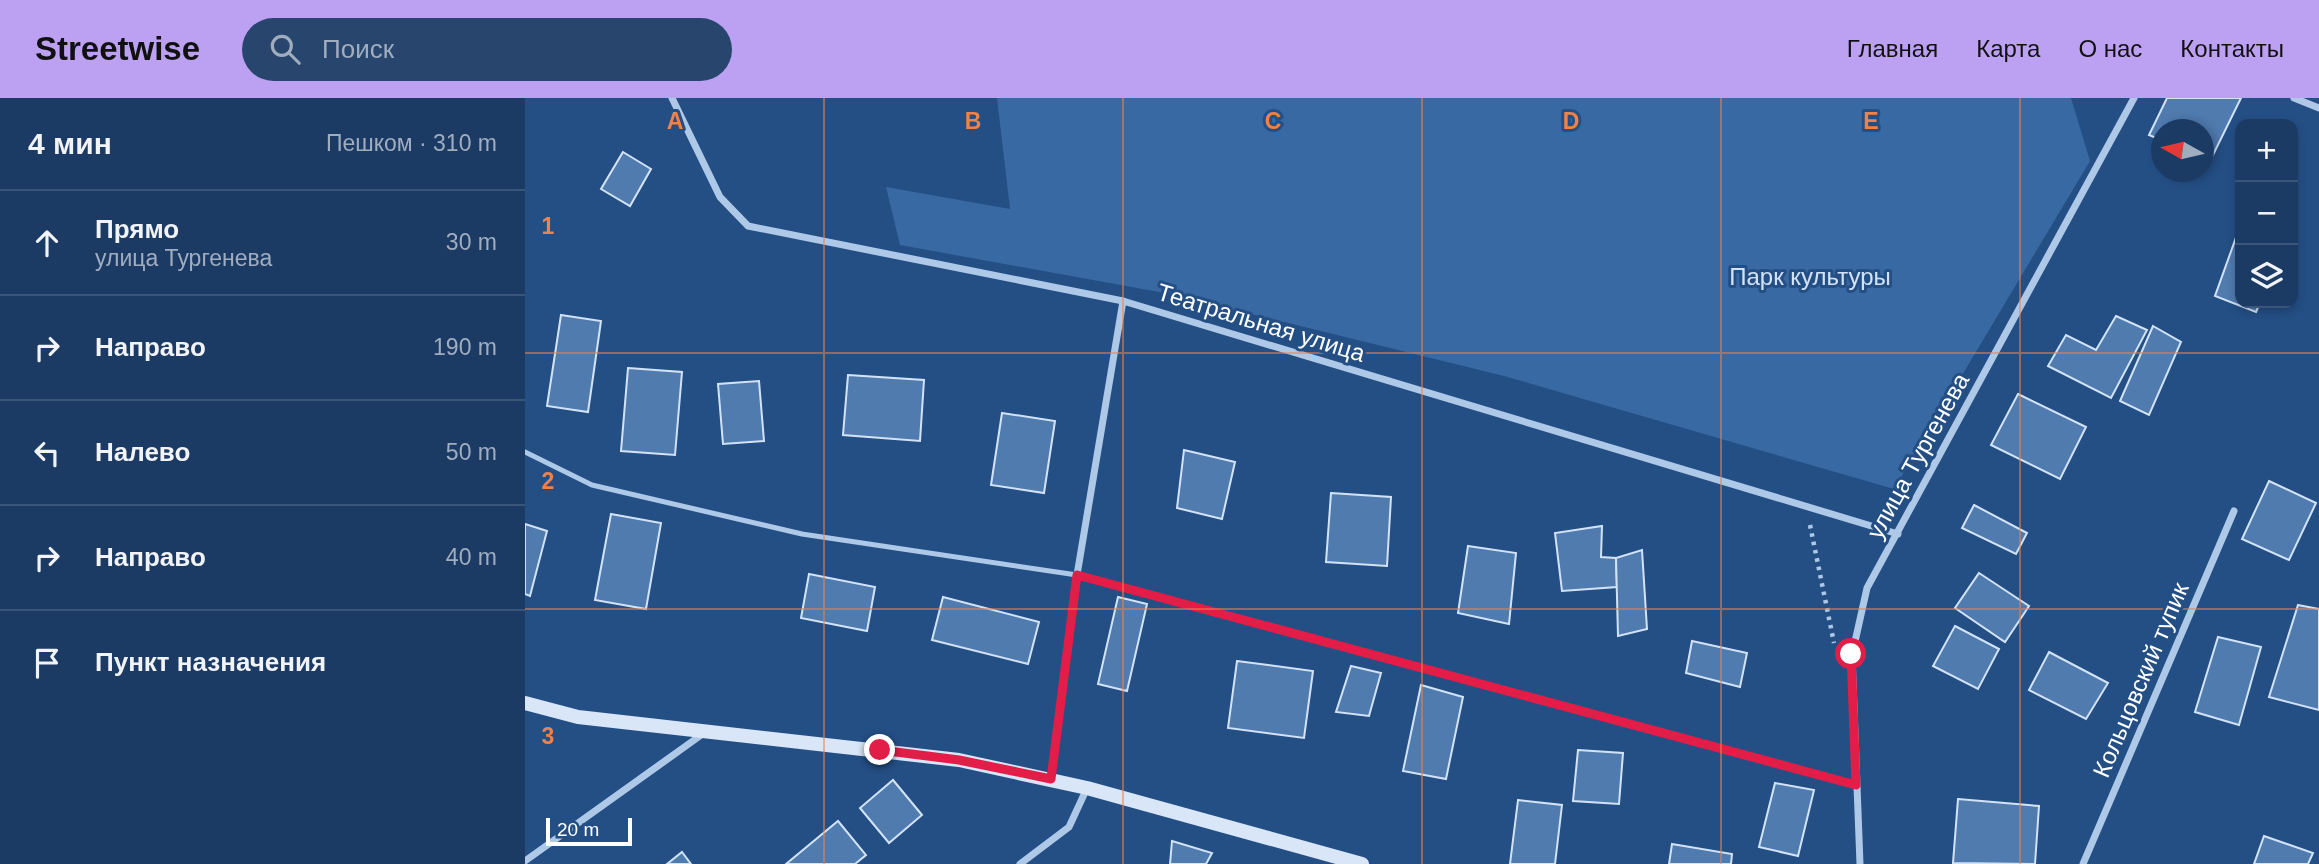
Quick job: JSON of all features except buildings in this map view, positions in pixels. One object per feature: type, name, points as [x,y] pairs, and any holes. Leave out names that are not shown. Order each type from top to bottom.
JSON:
[{"type":"main road","points":[[525,703],[578,717],[959,760],[1087,788],[1362,864]]},
{"type":"street","name":"Театральная улица","points":[[673,98],[720,197],[748,226],[1123,301],[1898,534]]},
{"type":"street","name":"улица Тургенева","points":[[1860,864],[1851,654],[1867,588],[2134,98]]},
{"type":"street","points":[[2294,98],[2319,108]]},
{"type":"street","points":[[1051,779],[1077,575],[1123,301]]},
{"type":"street","name":"Кольцовский тупик","points":[[2083,864],[2234,511]]},
{"type":"street","points":[[525,861],[707,732]]},
{"type":"street","points":[[1020,864],[1069,827],[1087,788]]},
{"type":"lane","points":[[525,452],[592,485],[802,534],[1077,575],[1856,785]]},
{"type":"path","points":[[1806,507],[1837,655]]},
{"type":"green space","name":"Парк культуры","points":[[997,98],[2071,98],[2090,161],[1894,489],[1504,376],[1170,294],[900,245],[886,187],[1010,209]]},
{"type":"route","points":[[880,750],[959,760],[1051,779],[1077,575],[1856,785],[1851,654]]}]
